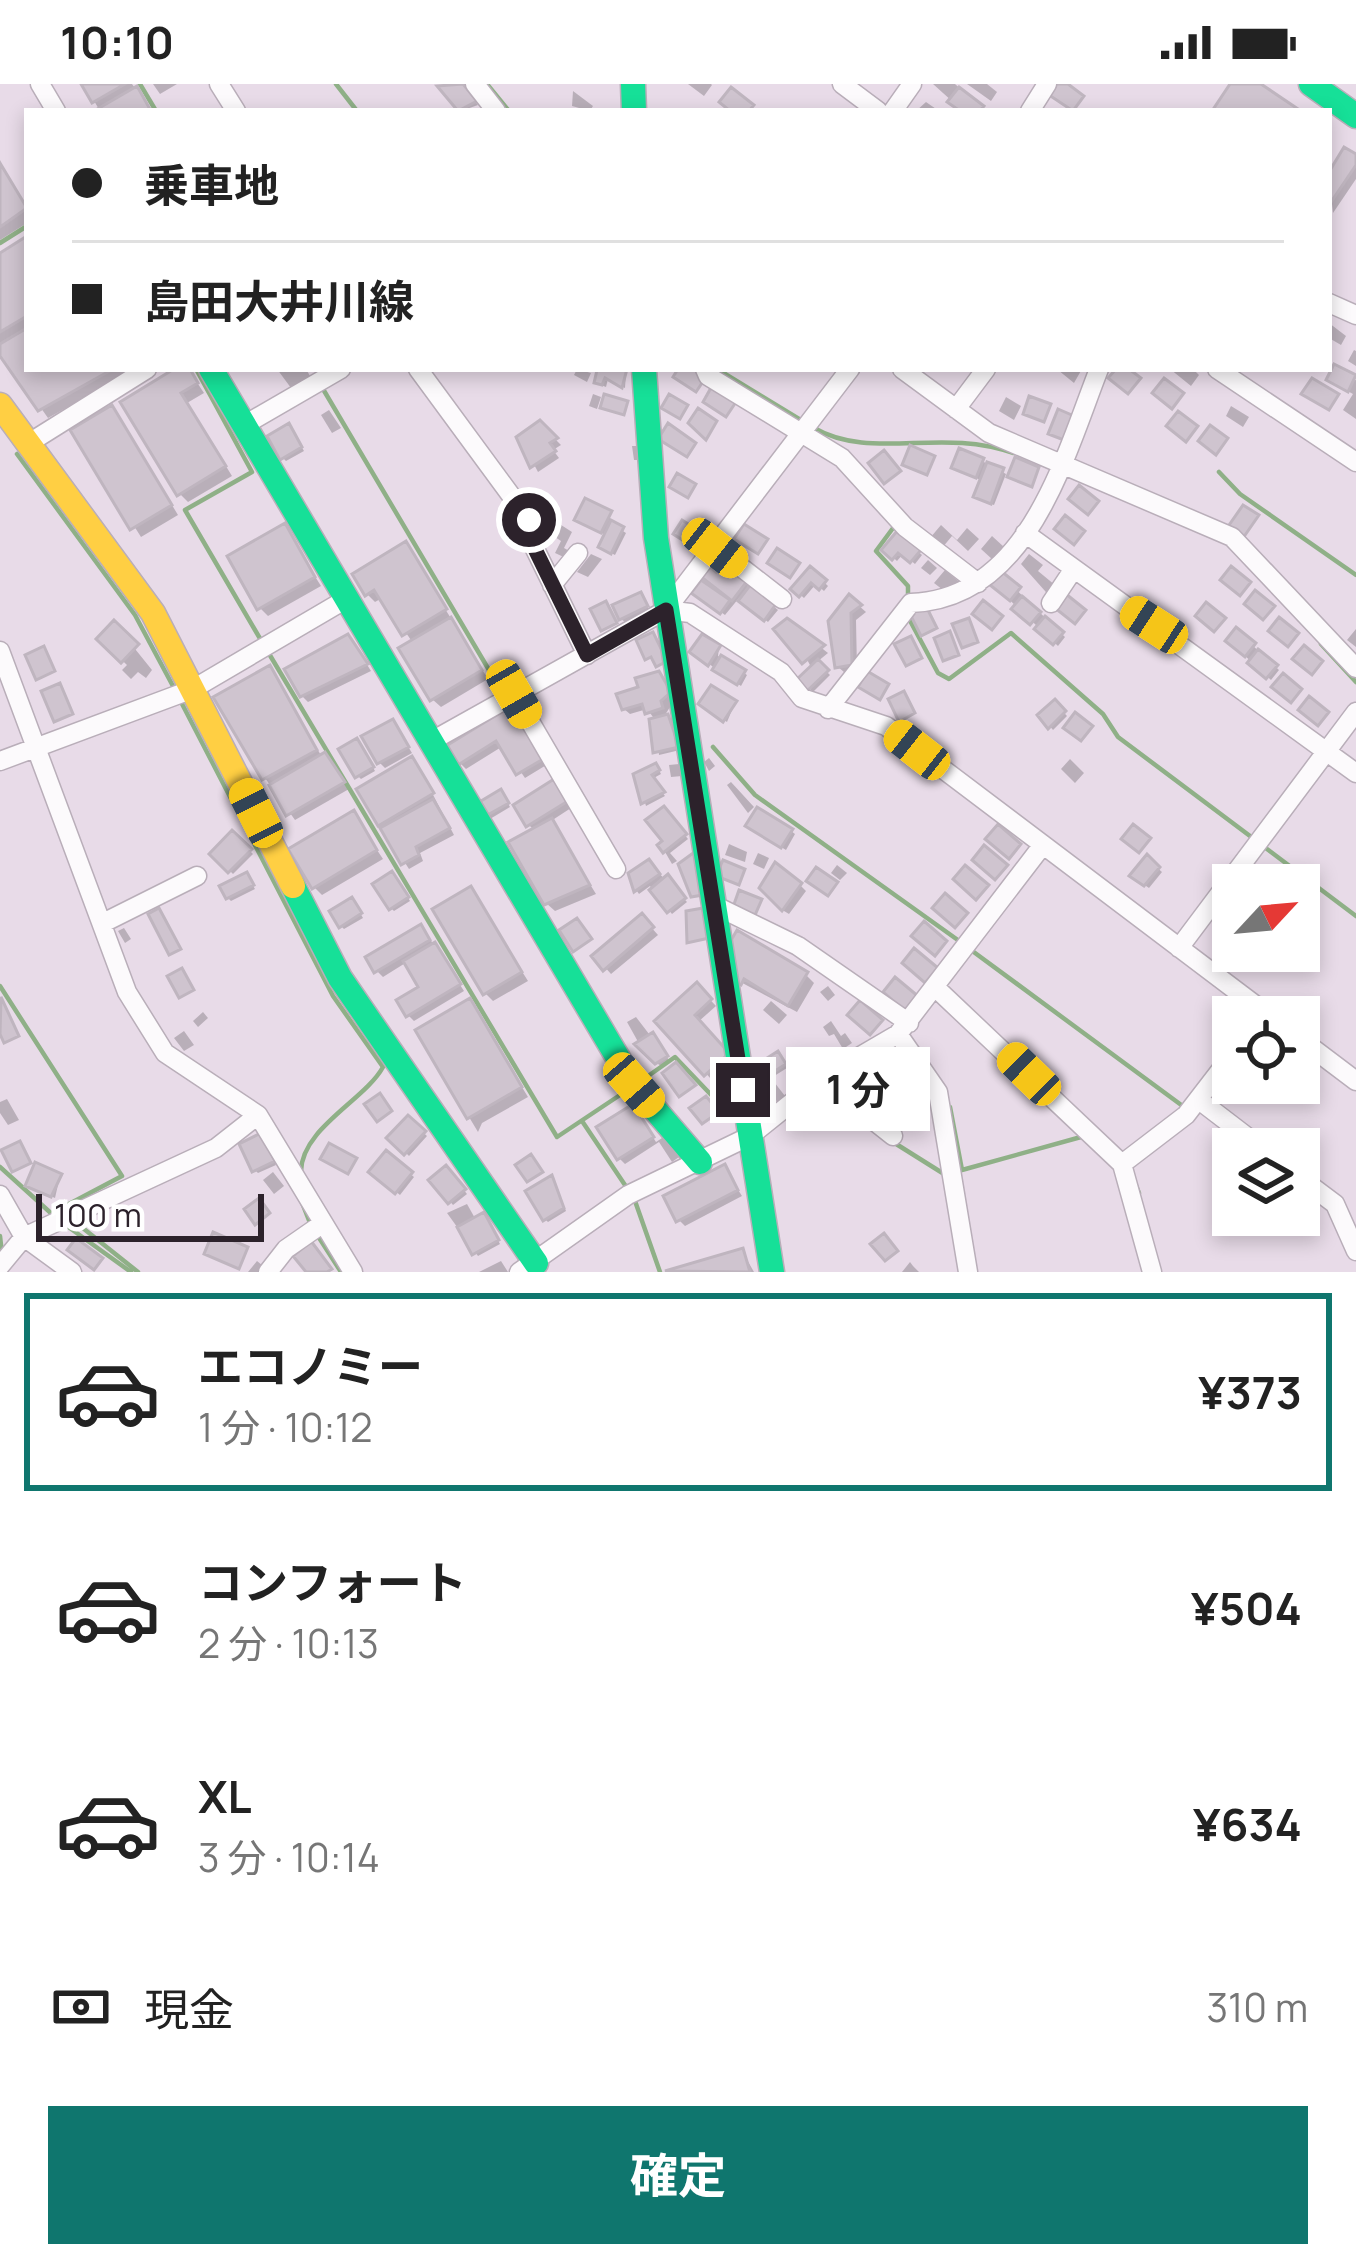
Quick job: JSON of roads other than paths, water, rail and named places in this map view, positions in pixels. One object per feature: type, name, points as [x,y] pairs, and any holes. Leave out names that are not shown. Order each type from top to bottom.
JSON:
[{"type":"street","points":[[842,84],[874,108]]},
{"type":"street","points":[[1311,84],[1356,116]]},
{"type":"street","points":[[29,442],[142,372]]},
{"type":"street","points":[[213,372],[634,1085],[700,1162]]},
{"type":"street","points":[[246,424],[336,372]]},
{"type":"street","points":[[420,372],[529,520],[532,543],[587,655]]},
{"type":"street","points":[[644,372],[648,468],[666,610],[772,1272]]},
{"type":"street","points":[[706,372],[842,458],[905,526],[978,584]]},
{"type":"street","points":[[430,742],[666,610],[848,372]]},
{"type":"street","points":[[906,372],[989,433],[1063,460],[1232,536],[1356,668]]},
{"type":"street","points":[[956,409],[984,372]]},
{"type":"street","points":[[828,709],[911,603],[943,602],[978,584],[1025,533],[1049,500],[1098,372]]},
{"type":"street","points":[[1221,372],[1356,463]]},
{"type":"street","points":[[0,405],[154,613],[340,978],[527,1267],[628,1196],[750,1136],[821,1079],[903,1028],[1042,846]]},
{"type":"street","points":[[1025,533],[1356,773]]},
{"type":"street","points":[[715,548],[782,599]]},
{"type":"street","points":[[553,585],[578,553]]},
{"type":"street","points":[[1051,602],[1073,570]]},
{"type":"street","points":[[0,761],[194,689],[348,598]]},
{"type":"street","points":[[666,610],[690,613],[781,672],[802,698],[886,726],[1240,996]]},
{"type":"street","points":[[0,651],[128,992],[165,1053],[258,1115],[352,1272]]},
{"type":"street","points":[[514,694],[616,869]]},
{"type":"street","points":[[1179,949],[1356,712]]},
{"type":"street","points":[[103,923],[197,876]]},
{"type":"street","points":[[715,905],[798,946],[903,1028],[938,1092],[968,1272]]},
{"type":"street","points":[[937,989],[1123,1163],[1152,1272]]},
{"type":"street","points":[[1320,1054],[1356,1081]]},
{"type":"street","points":[[821,1079],[893,1136]]},
{"type":"street","points":[[1123,1163],[1199,1100],[1212,1082]]},
{"type":"street","points":[[1199,1100],[1236,1128]]},
{"type":"street","points":[[0,1266],[24,1237],[216,1148],[258,1115]]},
{"type":"street","points":[[1320,1193],[1335,1204],[1356,1251]]},
{"type":"street","points":[[0,1195],[24,1237],[72,1272]]},
{"type":"street","points":[[268,1272],[286,1249],[322,1224]]},
{"type":"waterway","points":[[140,84],[154,108]]},
{"type":"waterway","points":[[336,84],[355,108]]},
{"type":"waterway","points":[[487,84],[507,108]]},
{"type":"waterway","points":[[0,243],[24,228]]},
{"type":"waterway","points":[[198,372],[252,472],[185,510],[262,642]]},
{"type":"waterway","points":[[722,372],[804,422]]},
{"type":"waterway","points":[[323,389],[502,692]]},
{"type":"waterway","points":[[814,428],[859,442],[960,443],[1013,453]]},
{"type":"waterway","points":[[17,454],[135,615],[174,688]]},
{"type":"waterway","points":[[1219,472],[1240,494],[1356,575]]},
{"type":"waterway","points":[[896,524],[876,551],[908,586],[908,595]]},
{"type":"waterway","points":[[907,615],[938,673],[949,679],[1011,633],[1103,714],[1118,737],[1254,839]]},
{"type":"waterway","points":[[1321,644],[1356,682]]},
{"type":"waterway","points":[[268,652],[557,1137],[626,1091]]},
{"type":"waterway","points":[[179,698],[333,996],[383,1067],[312,1141],[301,1171]]},
{"type":"waterway","points":[[713,747],[755,795],[962,943]]},
{"type":"waterway","points":[[1263,846],[1356,916]]},
{"type":"waterway","points":[[971,950],[1184,1107]]},
{"type":"waterway","points":[[0,986],[122,1176],[69,1204],[71,1210]]},
{"type":"waterway","points":[[641,1081],[675,1057],[737,1122]]},
{"type":"waterway","points":[[819,1090],[863,1123]]},
{"type":"waterway","points":[[950,1107],[962,1170],[1081,1137]]},
{"type":"waterway","points":[[582,1121],[629,1191]]},
{"type":"waterway","points":[[893,1142],[944,1174]]},
{"type":"waterway","points":[[1128,1166],[1139,1193]]},
{"type":"waterway","points":[[0,1167],[53,1215]]},
{"type":"waterway","points":[[301,1200],[310,1223]]},
{"type":"waterway","points":[[635,1201],[660,1272]]},
{"type":"waterway","points":[[74,1221],[138,1272]]},
{"type":"waterway","points":[[67,1226],[131,1272]]},
{"type":"waterway","points":[[316,1233],[341,1272]]},
{"type":"waterway","points":[[0,1236],[2,1254]]}]
